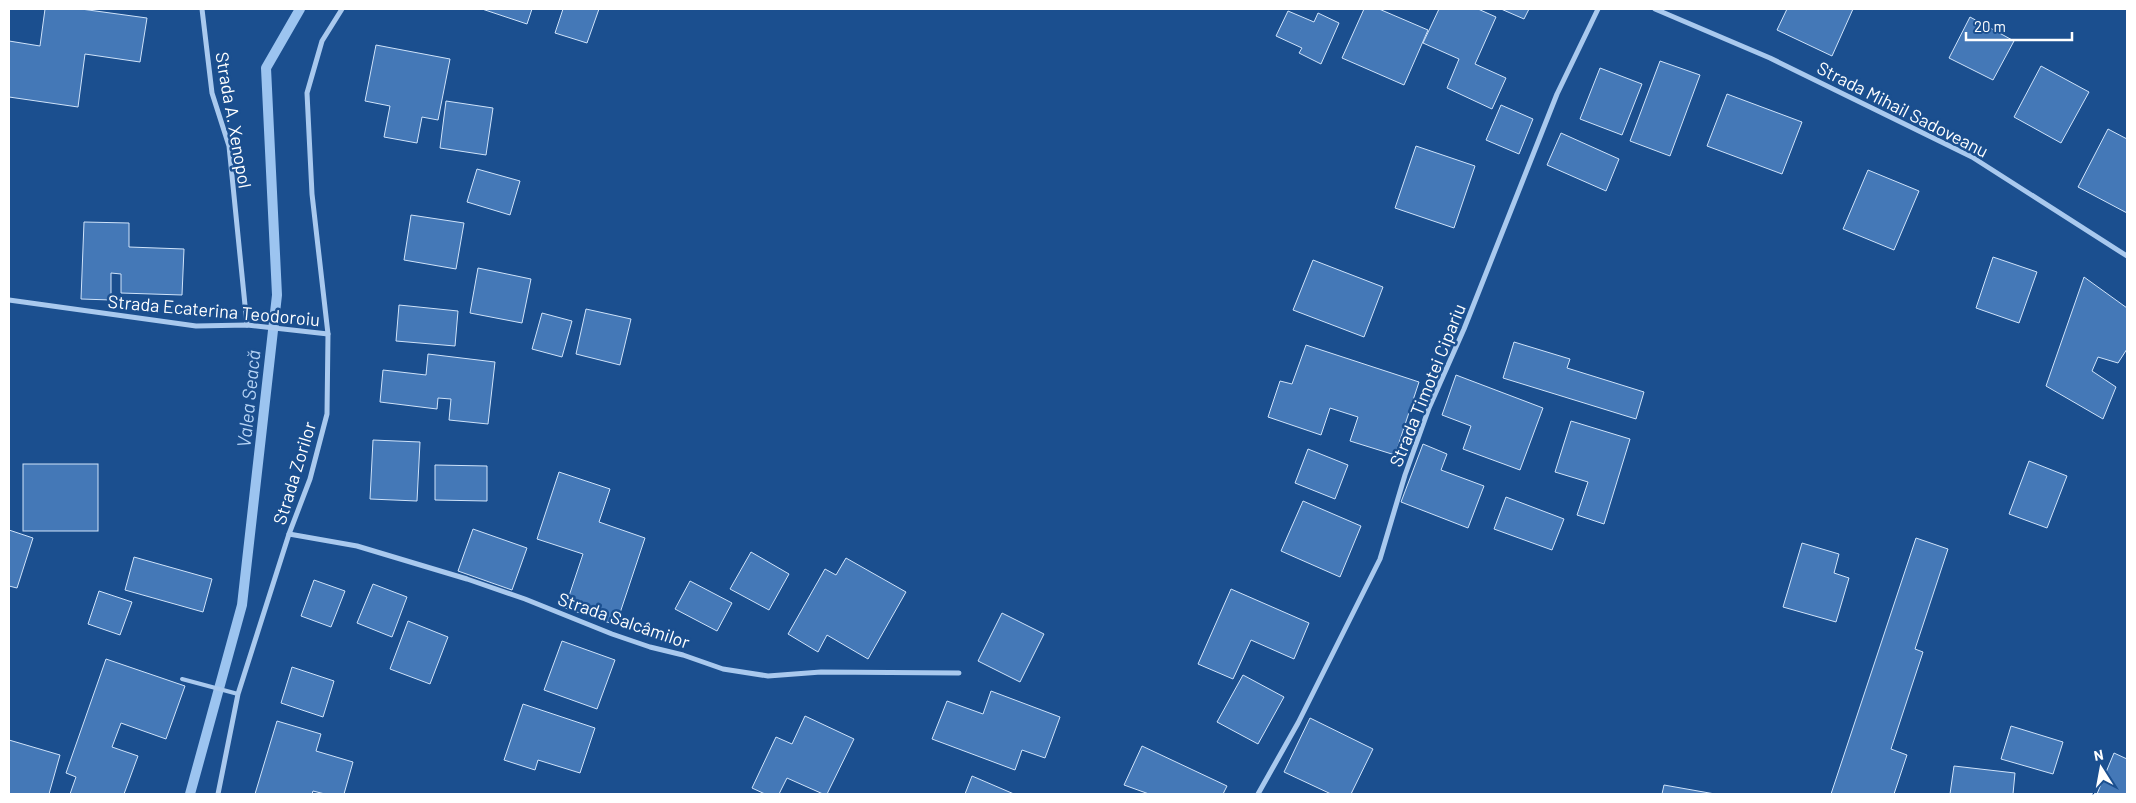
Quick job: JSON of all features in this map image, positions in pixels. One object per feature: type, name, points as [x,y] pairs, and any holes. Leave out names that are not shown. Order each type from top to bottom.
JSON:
[{"type":"street","name":"Strada A. Xenopol","points":[[202,9],[212,93],[229,146],[247,325]]},
{"type":"street","name":"Strada Zorilor","points":[[218,794],[238,694],[289,534],[310,479],[326,414],[328,334],[312,194],[306,93],[322,41],[342,9]]},
{"type":"street","name":"Strada Timotei Cipariu","points":[[1258,794],[1298,723],[1380,558],[1405,475],[1429,408],[1464,329],[1556,94],[1598,9]]},
{"type":"street","name":"Strada Mihail Sadoveanu","points":[[1655,9],[1770,58],[1972,157],[2127,256]]},
{"type":"street","name":"Strada Ecaterina Teodoroiu","points":[[9,300],[196,326],[247,325],[328,334]]},
{"type":"street","name":"Strada Salcâmilor","points":[[289,534],[358,546],[466,579],[525,598],[612,634],[650,647],[683,655],[723,670],[768,676],[821,672],[959,673]]},
{"type":"lane","points":[[182,679],[238,694]]},
{"type":"building","points":[[45,9],[81,9],[147,18],[140,62],[85,54],[78,107],[9,97],[9,41],[40,46]]},
{"type":"building","points":[[482,9],[532,9],[527,24]]},
{"type":"building","points":[[563,9],[599,9],[587,43],[555,33]]},
{"type":"building","points":[[1364,9],[1379,9],[1428,30],[1404,85],[1342,58]]},
{"type":"building","points":[[1439,9],[1478,9],[1496,17],[1475,64],[1506,78],[1492,109],[1447,88],[1459,59],[1423,43]]},
{"type":"building","points":[[1501,9],[1529,9],[1524,19]]},
{"type":"building","points":[[1787,9],[1853,9],[1832,56],[1777,30]]},
{"type":"building","points":[[1288,11],[1314,22],[1318,13],[1339,23],[1321,64],[1299,53],[1302,48],[1276,36]]},
{"type":"building","points":[[1970,17],[2014,41],[1993,80],[1949,58]]},
{"type":"building","points":[[376,45],[450,59],[438,120],[422,117],[417,143],[384,137],[390,106],[365,101]]},
{"type":"building","points":[[1660,61],[1700,75],[1670,156],[1630,141]]},
{"type":"building","points":[[2041,66],[2089,92],[2061,143],[2014,117]]},
{"type":"building","points":[[1600,68],[1642,84],[1622,135],[1580,119]]},
{"type":"building","points":[[1727,94],[1802,122],[1782,174],[1707,146]]},
{"type":"building","points":[[446,101],[493,108],[486,155],[440,148]]},
{"type":"building","points":[[1501,105],[1533,119],[1519,154],[1486,140]]},
{"type":"building","points":[[2108,129],[2127,139],[2127,213],[2078,187]]},
{"type":"building","points":[[1561,133],[1619,159],[1606,191],[1547,165]]},
{"type":"building","points":[[1416,146],[1475,166],[1454,228],[1395,208]]},
{"type":"building","points":[[477,169],[520,181],[510,215],[467,202]]},
{"type":"building","points":[[1868,170],[1919,191],[1894,250],[1843,229]]},
{"type":"building","points":[[411,215],[464,223],[456,269],[404,260]]},
{"type":"building","points":[[84,222],[129,223],[129,247],[184,249],[182,295],[121,293],[121,274],[111,273],[111,300],[81,299]]},
{"type":"building","points":[[1993,257],[2037,272],[2019,323],[1976,308]]},
{"type":"building","points":[[1313,260],[1383,287],[1364,337],[1293,310]]},
{"type":"building","points":[[478,268],[531,279],[522,323],[470,313]]},
{"type":"building","points":[[2084,277],[2127,308],[2127,349],[2118,363],[2098,357],[2092,371],[2116,387],[2103,419],[2046,386]]},
{"type":"building","points":[[399,305],[458,311],[455,346],[396,341]]},
{"type":"building","points":[[586,309],[631,319],[620,365],[576,354]]},
{"type":"building","points":[[542,313],[572,321],[562,357],[532,349]]},
{"type":"building","points":[[1514,342],[1570,359],[1567,368],[1644,392],[1636,419],[1503,378]]},
{"type":"building","points":[[1306,345],[1419,382],[1395,455],[1350,441],[1358,417],[1330,408],[1321,435],[1268,417],[1280,381],[1292,384]]},
{"type":"building","points":[[428,354],[495,362],[488,424],[449,420],[451,399],[438,398],[437,409],[380,402],[383,370],[426,375]]},
{"type":"building","points":[[1456,375],[1543,408],[1520,470],[1463,449],[1471,426],[1442,415]]},
{"type":"building","points":[[1571,421],[1630,439],[1604,524],[1577,515],[1588,482],[1555,472]]},
{"type":"building","points":[[373,440],[420,442],[417,501],[370,499]]},
{"type":"building","points":[[1423,444],[1447,454],[1441,470],[1484,486],[1468,528],[1401,502]]},
{"type":"building","points":[[1308,449],[1348,465],[1335,499],[1295,483]]},
{"type":"building","points":[[2029,461],[2067,476],[2047,528],[2009,514]]},
{"type":"building","points":[[23,464],[98,464],[98,531],[23,531]]},
{"type":"building","points":[[435,465],[487,466],[487,501],[435,500]]},
{"type":"building","points":[[559,472],[610,489],[599,522],[645,538],[616,625],[565,608],[583,554],[537,539]]},
{"type":"building","points":[[1506,497],[1564,519],[1552,550],[1494,529]]},
{"type":"building","points":[[1303,501],[1361,526],[1340,577],[1281,551]]},
{"type":"building","points":[[473,529],[527,548],[512,590],[458,571]]},
{"type":"building","points":[[9,530],[33,538],[17,588],[9,586]]},
{"type":"building","points":[[1916,538],[1948,549],[1915,649],[1923,652],[1891,749],[1907,755],[1894,794],[1831,794]]},
{"type":"building","points":[[1802,543],[1839,554],[1834,573],[1849,578],[1836,622],[1783,607]]},
{"type":"building","points":[[751,552],[789,574],[769,610],[730,589]]},
{"type":"building","points":[[134,557],[212,579],[203,612],[125,590]]},
{"type":"building","points":[[846,558],[906,592],[868,659],[827,635],[818,652],[788,634],[825,569],[836,575]]},
{"type":"building","points":[[314,580],[345,591],[331,627],[301,616]]},
{"type":"building","points":[[690,581],[732,603],[717,631],[675,609]]},
{"type":"building","points":[[373,584],[407,597],[392,637],[357,623]]},
{"type":"building","points":[[1231,589],[1309,623],[1294,659],[1251,640],[1233,679],[1198,664]]},
{"type":"building","points":[[99,591],[132,602],[120,635],[88,624]]},
{"type":"building","points":[[1002,613],[1044,634],[1020,682],[978,661]]},
{"type":"building","points":[[408,621],[448,637],[430,684],[390,669]]},
{"type":"building","points":[[562,641],[615,660],[597,709],[544,690]]},
{"type":"building","points":[[106,659],[185,686],[166,739],[121,723],[112,747],[138,756],[124,794],[70,794],[76,777],[66,773]]},
{"type":"building","points":[[292,667],[334,681],[323,717],[281,703]]},
{"type":"building","points":[[1243,675],[1284,697],[1258,744],[1217,722]]},
{"type":"building","points":[[991,691],[1060,717],[1045,758],[1022,750],[1015,770],[932,739],[947,701],[983,714]]},
{"type":"building","points":[[523,704],[595,728],[580,773],[538,760],[535,770],[504,760]]},
{"type":"building","points":[[805,716],[854,739],[827,794],[787,778],[779,794],[765,794],[752,788],[776,737],[792,744]]},
{"type":"building","points":[[1310,718],[1373,749],[1351,794],[1331,794],[1284,772]]},
{"type":"building","points":[[277,721],[321,734],[316,751],[353,762],[344,794],[325,794],[313,791],[312,794],[255,794]]},
{"type":"building","points":[[2011,726],[2063,742],[2053,774],[2001,759]]},
{"type":"building","points":[[9,740],[60,755],[49,794],[9,794]]},
{"type":"building","points":[[1142,746],[1227,786],[1223,794],[1149,794],[1124,785]]},
{"type":"building","points":[[2114,753],[2127,759],[2127,794],[2097,794]]},
{"type":"building","points":[[1954,766],[2015,773],[2013,794],[1950,794]]},
{"type":"building","points":[[972,776],[1014,794],[965,794]]},
{"type":"building","points":[[1664,785],[1715,794],[1662,794]]},
{"type":"waterway","name":"Valea Seacă","points":[[190,794],[242,605],[277,295],[266,68],[300,9]]}]
